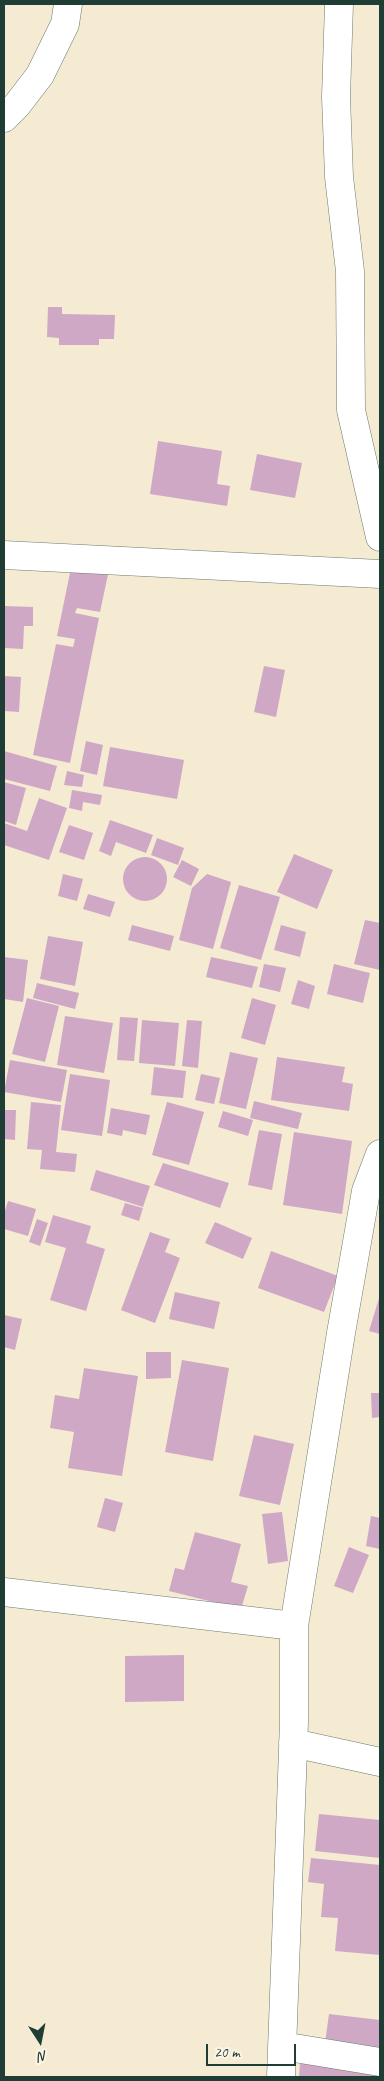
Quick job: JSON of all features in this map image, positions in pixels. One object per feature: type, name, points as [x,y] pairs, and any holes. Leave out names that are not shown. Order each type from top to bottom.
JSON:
[{"type":"street","points":[[4,118],[17,105],[40,75],[65,24],[68,4]]},
{"type":"street","points":[[339,4],[336,97],[339,177],[350,271],[351,410],[380,537]]},
{"type":"street","points":[[4,555],[380,574]]},
{"type":"street","points":[[281,2077],[293,1744],[294,1626],[366,1191],[380,1154]]},
{"type":"street","points":[[4,1592],[294,1626]]},
{"type":"street","points":[[293,1744],[380,1762]]},
{"type":"street","points":[[282,2046],[380,2062]]},
{"type":"building","points":[[48,307],[62,307],[62,314],[115,315],[114,339],[99,339],[99,345],[59,345],[59,338],[47,337]]},
{"type":"building","points":[[158,441],[222,451],[217,484],[230,486],[227,506],[150,494]]},
{"type":"building","points":[[257,454],[302,463],[295,498],[250,490]]},
{"type":"building","points":[[72,563],[109,570],[100,612],[77,608],[75,613],[99,618],[70,763],[33,755],[56,644],[73,647],[75,639],[57,636]]},
{"type":"building","points":[[4,606],[33,607],[33,626],[24,626],[23,649],[4,648]]},
{"type":"building","points":[[264,666],[285,670],[276,717],[254,712]]},
{"type":"building","points":[[4,676],[21,677],[19,712],[4,711]]},
{"type":"building","points":[[86,741],[103,745],[97,775],[80,771]]},
{"type":"building","points":[[110,747],[184,760],[177,799],[103,786]]},
{"type":"building","points":[[4,751],[57,766],[50,791],[4,779]]},
{"type":"building","points":[[67,771],[84,775],[82,787],[64,785]]},
{"type":"building","points":[[4,782],[26,788],[16,825],[4,821]]},
{"type":"building","points":[[72,790],[102,795],[100,805],[83,802],[82,811],[69,808]]},
{"type":"building","points":[[39,798],[67,808],[49,860],[4,845],[4,823],[27,831]]},
{"type":"building","points":[[110,820],[153,835],[146,853],[116,842],[111,856],[99,851]]},
{"type":"building","points":[[69,825],[93,833],[84,860],[59,852]]},
{"type":"building","points":[[157,838],[184,848],[178,865],[151,855]]},
{"type":"building","points":[[294,854],[333,870],[317,909],[277,892]]},
{"type":"building","points":[[145,857],[157,861],[163,867],[167,879],[163,891],[157,897],[145,901],[133,897],[127,891],[123,879],[127,867],[133,861]]},
{"type":"building","points":[[182,860],[199,869],[191,886],[173,877]]},
{"type":"building","points":[[63,874],[83,879],[77,901],[58,896]]},
{"type":"building","points":[[207,874],[231,882],[213,949],[179,940],[192,888]]},
{"type":"building","points":[[239,885],[280,897],[261,960],[220,948]]},
{"type":"building","points":[[88,894],[115,902],[110,917],[83,909]]},
{"type":"building","points":[[365,920],[380,923],[380,970],[354,964]]},
{"type":"building","points":[[132,925],[174,936],[170,951],[128,940]]},
{"type":"building","points":[[281,925],[306,932],[300,957],[274,950]]},
{"type":"building","points":[[48,936],[83,942],[75,986],[40,979]]},
{"type":"building","points":[[4,957],[28,960],[23,1002],[4,999]]},
{"type":"building","points":[[211,957],[258,967],[252,988],[206,977]]},
{"type":"building","points":[[264,964],[286,968],[280,992],[259,987]]},
{"type":"building","points":[[334,964],[370,973],[363,1003],[327,994]]},
{"type":"building","points":[[298,980],[315,986],[309,1009],[291,1004]]},
{"type":"building","points":[[37,983],[79,993],[75,1009],[33,998]]},
{"type":"building","points":[[27,998],[59,1006],[45,1062],[12,1054]]},
{"type":"building","points":[[252,998],[276,1005],[265,1045],[241,1038]]},
{"type":"building","points":[[65,1016],[113,1023],[104,1073],[57,1065]]},
{"type":"building","points":[[120,1017],[138,1018],[134,1061],[117,1060]]},
{"type":"building","points":[[142,1020],[179,1023],[175,1066],[139,1063]]},
{"type":"building","points":[[187,1020],[202,1021],[198,1068],[182,1066]]},
{"type":"building","points":[[230,1052],[258,1058],[246,1109],[219,1103]]},
{"type":"building","points":[[277,1057],[345,1067],[342,1082],[353,1084],[349,1111],[271,1100]]},
{"type":"building","points":[[10,1060],[67,1070],[61,1102],[4,1092]]},
{"type":"building","points":[[154,1067],[186,1071],[183,1098],[151,1095]]},
{"type":"building","points":[[70,1074],[110,1080],[102,1136],[61,1130]]},
{"type":"building","points":[[201,1074],[220,1078],[214,1104],[195,1100]]},
{"type":"building","points":[[254,1101],[302,1113],[298,1129],[250,1118]]},
{"type":"building","points":[[31,1102],[61,1105],[56,1152],[77,1154],[75,1172],[40,1169],[42,1150],[27,1149]]},
{"type":"building","points":[[167,1102],[204,1112],[189,1165],[152,1155]]},
{"type":"building","points":[[111,1108],[150,1115],[146,1135],[123,1130],[122,1136],[107,1133]]},
{"type":"building","points":[[4,1110],[16,1110],[15,1140],[4,1139]]},
{"type":"building","points":[[223,1111],[253,1120],[248,1136],[218,1127]]},
{"type":"building","points":[[259,1130],[282,1134],[272,1190],[248,1185]]},
{"type":"building","points":[[294,1132],[352,1141],[342,1214],[283,1205]]},
{"type":"building","points":[[163,1163],[229,1183],[220,1208],[154,1185]]},
{"type":"building","points":[[96,1170],[150,1186],[143,1207],[90,1190]]},
{"type":"building","points":[[8,1201],[36,1209],[28,1236],[4,1229],[4,1214]]},
{"type":"building","points":[[125,1203],[143,1208],[139,1221],[121,1215]]},
{"type":"building","points":[[53,1215],[91,1226],[86,1243],[105,1249],[86,1311],[50,1300],[66,1248],[45,1242]]},
{"type":"building","points":[[37,1219],[48,1223],[40,1246],[29,1242]]},
{"type":"building","points":[[215,1222],[252,1238],[243,1259],[205,1243]]},
{"type":"building","points":[[150,1232],[170,1239],[165,1252],[180,1258],[155,1323],[121,1310]]},
{"type":"building","points":[[271,1251],[338,1276],[324,1312],[258,1288]]},
{"type":"building","points":[[175,1292],[220,1302],[214,1329],[169,1319]]},
{"type":"building","points":[[380,1295],[380,1334],[369,1331]]},
{"type":"building","points":[[4,1315],[22,1319],[15,1350],[4,1347]]},
{"type":"building","points":[[146,1352],[171,1352],[171,1378],[146,1379]]},
{"type":"building","points":[[182,1360],[229,1368],[213,1461],[165,1452]]},
{"type":"building","points":[[84,1368],[138,1376],[122,1476],[68,1468],[74,1432],[50,1428],[55,1395],[79,1399]]},
{"type":"building","points":[[371,1393],[380,1393],[380,1417],[372,1418]]},
{"type":"building","points":[[254,1435],[294,1444],[280,1505],[239,1496]]},
{"type":"building","points":[[105,1498],[123,1503],[115,1532],[97,1527]]},
{"type":"building","points":[[282,1512],[288,1561],[268,1564],[262,1514]]},
{"type":"building","points":[[371,1516],[380,1518],[380,1549],[366,1546]]},
{"type":"building","points":[[195,1532],[241,1544],[231,1582],[248,1586],[241,1609],[169,1591],[175,1568],[184,1570]]},
{"type":"building","points":[[349,1547],[369,1555],[353,1593],[334,1586]]},
{"type":"building","points":[[184,1655],[184,1701],[125,1702],[125,1656]]},
{"type":"building","points":[[319,1814],[380,1820],[380,1858],[315,1851]]},
{"type":"building","points":[[311,1858],[380,1865],[380,1955],[335,1951],[338,1918],[321,1917],[324,1884],[308,1882]]},
{"type":"building","points":[[329,2014],[380,2020],[380,2050],[325,2043]]},
{"type":"building","points":[[300,2063],[380,2071],[380,2077],[299,2077]]}]
